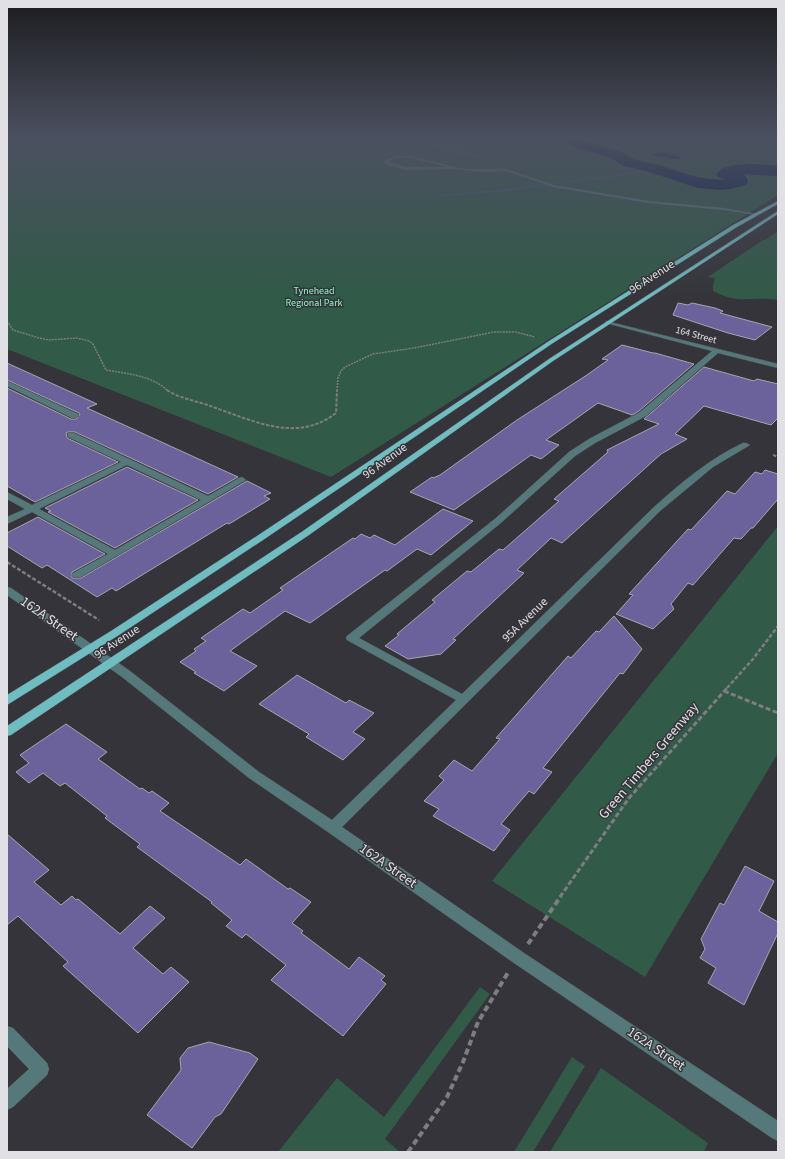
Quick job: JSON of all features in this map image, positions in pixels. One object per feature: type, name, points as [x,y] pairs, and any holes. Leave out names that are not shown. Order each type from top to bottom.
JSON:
[{"type":"main road","name":"96 Avenue","points":[[7,701],[263,536],[551,342],[756,214],[778,202]]},
{"type":"main road","name":"96 Avenue","points":[[7,732],[306,533],[551,360],[778,212]]},
{"type":"main road","points":[[604,309],[608,322]]},
{"type":"street","points":[[578,190],[649,202],[724,208],[756,214]]},
{"type":"street","name":"164 Street","points":[[608,322],[778,366]]},
{"type":"street","points":[[463,699],[351,638],[499,520],[572,454],[592,441],[643,414],[717,350]]},
{"type":"street","points":[[7,384],[75,416]]},
{"type":"street","points":[[71,435],[208,500]]},
{"type":"street","name":"95A Avenue","points":[[333,828],[684,484],[722,456],[746,444]]},
{"type":"street","points":[[7,521],[126,462]]},
{"type":"street","points":[[77,575],[242,480]]},
{"type":"street","points":[[7,495],[115,554]]},
{"type":"street","name":"162A Street","points":[[7,590],[111,663],[254,775],[333,828],[519,958],[778,1132]]},
{"type":"street","points":[[7,1034],[41,1069],[7,1101]]},
{"type":"path","points":[[7,322],[13,330],[39,338],[49,340],[77,338],[89,341],[94,344],[106,370],[152,380],[160,383],[168,391],[269,426],[280,428],[312,427],[330,419],[336,413],[338,378],[341,371],[345,367],[373,354],[414,348],[494,332],[516,332],[538,338]]},
{"type":"path","points":[[773,455],[778,457]]},
{"type":"path","points":[[7,562],[99,620]]},
{"type":"path","name":"Green Timbers Greenway","points":[[532,938],[629,798],[753,660],[778,626]]},
{"type":"path","points":[[724,691],[778,713]]},
{"type":"path","points":[[408,1152],[447,1096],[463,1062],[478,1022],[502,982]]},
{"type":"green space","name":"Tynehead Regional Park","points":[[7,190],[778,190],[778,195],[331,477],[7,349]]},
{"type":"green space","points":[[778,231],[778,300],[730,298],[713,291],[715,278],[708,277]]},
{"type":"green space","points":[[778,526],[778,753],[645,977],[492,881]]},
{"type":"green space","points":[[480,987],[490,994],[385,1139],[400,1152],[278,1152],[337,1078],[384,1117]]},
{"type":"green space","points":[[572,1057],[585,1066],[533,1152],[514,1152]]},
{"type":"green space","points":[[601,1068],[708,1143],[704,1152],[550,1152]]},
{"type":"building","points":[[678,303],[688,305],[692,303],[715,308],[723,311],[720,313],[772,327],[755,340],[673,315]]},
{"type":"building","points":[[622,345],[694,364],[639,411],[632,415],[598,403],[546,440],[559,445],[541,459],[531,455],[454,510],[410,492],[432,477],[433,478],[440,475],[517,420],[587,375],[608,360],[602,359]]},
{"type":"building","points":[[7,363],[97,404],[87,408],[238,477],[208,494],[75,432],[68,432],[66,433],[67,438],[118,462],[35,502],[7,486],[7,388],[71,419],[76,419],[80,415],[79,413],[7,380]]},
{"type":"building","points":[[704,367],[754,381],[757,379],[778,384],[778,418],[771,425],[704,406],[675,434],[687,439],[661,454],[562,543],[551,538],[517,570],[524,573],[453,639],[456,640],[441,654],[408,659],[385,646],[435,602],[432,600],[467,571],[471,572],[499,549],[503,550],[559,501],[554,499],[608,452],[607,450],[659,424],[644,419]]},
{"type":"building","points":[[127,467],[198,500],[115,548],[48,512],[51,511],[45,508]]},
{"type":"building","points":[[765,470],[778,474],[778,499],[753,528],[751,528],[741,539],[734,538],[693,585],[688,583],[671,604],[674,609],[653,629],[616,614],[633,595],[629,594],[688,529],[691,530],[727,491],[735,494],[755,472],[762,474]]},
{"type":"building","points":[[247,481],[271,493],[264,496],[270,499],[229,524],[227,523],[116,591],[112,588],[97,597],[47,565],[42,568],[7,546],[7,533],[38,517],[105,554],[72,572],[72,578],[81,578]]},
{"type":"building","points":[[443,509],[473,521],[431,555],[417,549],[310,623],[285,611],[230,651],[257,666],[224,691],[194,673],[196,672],[180,662],[196,651],[194,649],[206,641],[201,638],[243,609],[250,613],[283,590],[280,588],[353,538],[355,539],[361,534],[370,538],[374,535],[395,545]]},
{"type":"building","points":[[614,616],[642,649],[623,674],[620,673],[543,768],[552,772],[534,794],[529,791],[501,824],[510,830],[494,851],[433,816],[439,809],[424,801],[444,780],[439,776],[454,760],[472,771],[500,739],[496,738],[568,656],[571,658],[596,631],[599,632]]},
{"type":"building","points":[[297,675],[346,703],[349,700],[374,713],[353,732],[365,739],[343,760],[306,737],[309,734],[259,704]]},
{"type":"building","points":[[66,724],[107,752],[98,759],[140,789],[142,788],[149,793],[152,791],[169,803],[160,811],[240,865],[246,859],[288,889],[290,888],[311,902],[292,923],[303,931],[301,933],[349,969],[359,957],[385,976],[381,980],[386,984],[343,1036],[271,980],[286,965],[246,934],[242,938],[226,926],[232,920],[211,903],[212,902],[137,847],[140,844],[105,818],[107,816],[65,783],[60,786],[43,773],[29,783],[16,772],[29,763],[20,755]]},
{"type":"building","points":[[7,834],[49,870],[34,882],[61,905],[72,896],[76,900],[78,899],[120,934],[150,906],[165,918],[133,948],[163,974],[171,967],[189,982],[138,1033],[63,966],[68,962],[18,916],[7,925]]},
{"type":"building","points":[[745,866],[774,881],[759,911],[778,922],[778,933],[744,1005],[708,983],[716,968],[700,958],[705,949],[701,939],[720,903],[724,905]]},
{"type":"building","points":[[209,1042],[250,1053],[258,1059],[221,1114],[215,1117],[192,1148],[147,1115],[181,1070],[180,1058],[188,1048]]},
{"type":"waterway","points":[[440,195],[505,190]]}]
